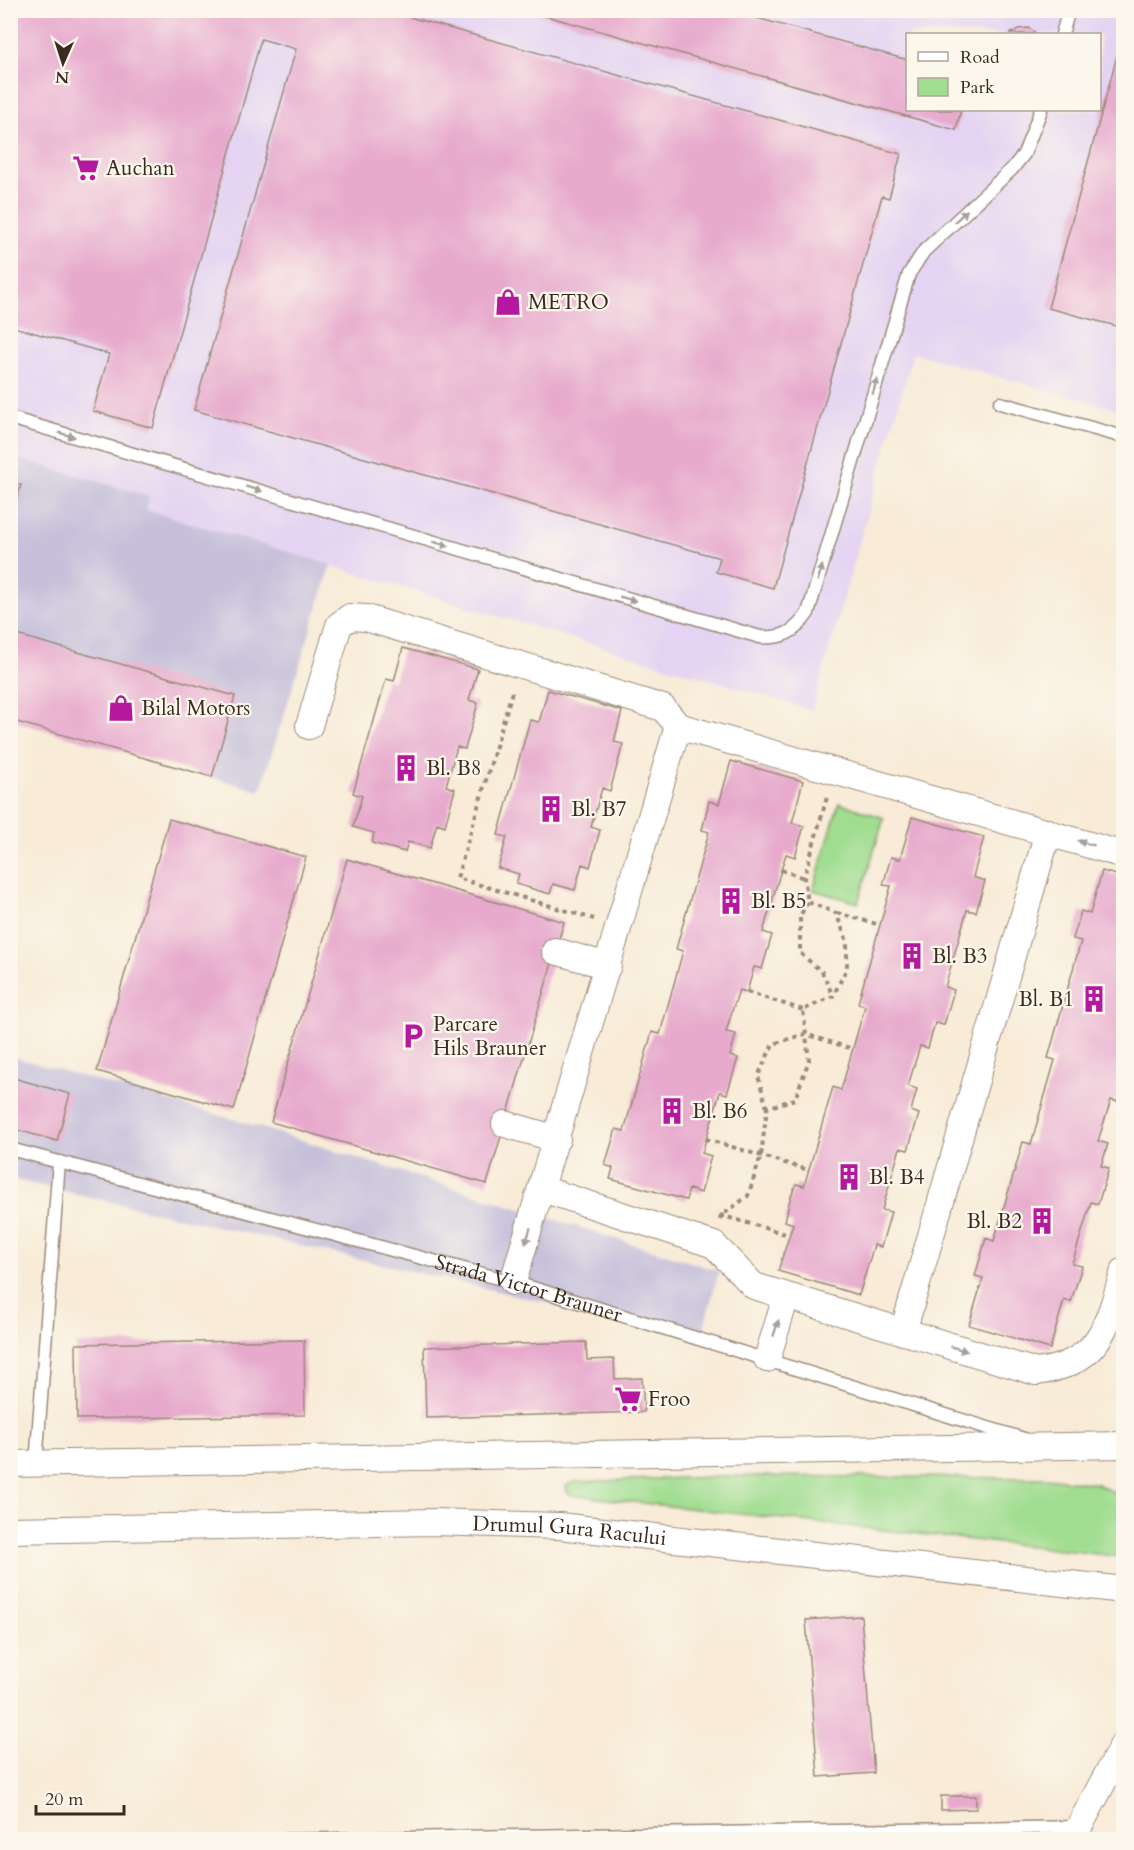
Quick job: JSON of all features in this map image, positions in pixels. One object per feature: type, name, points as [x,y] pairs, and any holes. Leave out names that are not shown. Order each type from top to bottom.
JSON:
[{"type":"street","points":[[309,726],[333,638],[339,625],[350,617],[366,618],[663,708],[678,726],[1124,855]]},
{"type":"street","points":[[513,1282],[678,726]]},
{"type":"street","points":[[903,1332],[1048,832]]},
{"type":"street","points":[[555,951],[608,966]]},
{"type":"street","points":[[505,1124],[557,1139]]},
{"type":"street","points":[[542,1190],[714,1245],[754,1286],[1036,1372],[1058,1369],[1091,1351],[1106,1326],[1124,1271]]},
{"type":"street","points":[[767,1359],[786,1297]]},
{"type":"street","points":[[1092,1445],[1124,1462]]},
{"type":"street","name":"Strada Victor Brauner","points":[[10,1464],[1124,1445]]},
{"type":"street","name":"Drumul Gura Racului","points":[[10,1530],[434,1522],[549,1526],[1124,1590]]},
{"type":"street","points":[[1076,1833],[1124,1743]]},
{"type":"lane","points":[[1062,33],[1069,10]]},
{"type":"lane","points":[[10,418],[760,637],[776,638],[799,626],[808,613],[909,274],[924,251],[1012,169],[1029,144],[1041,111]]},
{"type":"lane","points":[[1000,403],[1124,437]]},
{"type":"lane","name":"Strada Victor Brauner","points":[[10,1149],[513,1282],[1041,1445]]},
{"type":"lane","points":[[36,1464],[59,1162]]},
{"type":"lane","points":[[276,1839],[1076,1833]]},
{"type":"path","points":[[519,665],[457,879],[620,926]]},
{"type":"path","points":[[833,996],[822,972],[800,953],[800,916],[808,902],[804,878],[835,771]]},
{"type":"path","points":[[781,870],[804,878]]},
{"type":"path","points":[[808,902],[836,913],[880,925]]},
{"type":"path","points":[[747,992],[803,1010],[833,996],[847,968],[847,941],[836,913]]},
{"type":"path","points":[[767,1108],[795,1099],[808,1060],[803,1010]]},
{"type":"path","points":[[714,1245],[721,1216],[748,1196],[761,1156],[767,1108],[758,1076],[773,1044],[805,1034],[853,1049]]},
{"type":"path","points":[[706,1139],[808,1170]]},
{"type":"shaded area","points":[[10,11],[1123,11],[1123,411],[913,353],[812,710],[145,510],[149,496],[11,456]]},
{"type":"shaded area","points":[[10,456],[149,496],[146,510],[331,565],[260,791],[11,720]]},
{"type":"shaded area","points":[[10,1056],[246,1123],[719,1271],[701,1338],[11,1179]]},
{"type":"green space","points":[[839,803],[884,818],[858,903],[813,890]]},
{"type":"green space","points":[[739,1476],[1046,1478],[1097,1484],[1123,1497],[1123,1557],[571,1495],[567,1492],[566,1486],[573,1482]]},
{"type":"building","name":"METRO","points":[[10,10],[384,10],[901,154],[889,198],[882,196],[773,588],[716,572],[720,558],[194,410],[296,49],[261,39],[153,428],[93,411],[109,354],[10,326]]},
{"type":"building","points":[[728,10],[906,59],[906,111],[961,111],[956,130],[528,11]]},
{"type":"building","points":[[1029,28],[1036,33],[1012,33],[1018,29]]},
{"type":"building","points":[[1124,34],[1124,328],[1048,308]]},
{"type":"building","points":[[10,482],[21,485],[11,519],[10,519]]},
{"type":"building","name":"Bilal Motors","points":[[10,633],[235,696],[212,777],[10,720]]},
{"type":"building","name":"Bl. B8","points":[[403,648],[478,669],[469,700],[478,703],[465,749],[457,747],[446,786],[455,789],[445,826],[437,823],[430,848],[408,842],[405,852],[372,843],[374,833],[353,827],[362,796],[353,793],[386,679],[394,681]]},
{"type":"building","name":"Bl. B7","points":[[548,690],[622,711],[614,742],[623,744],[610,791],[602,788],[591,827],[600,830],[590,867],[582,864],[575,890],[553,884],[550,894],[516,884],[519,874],[498,868],[507,837],[498,835],[530,720],[539,722]]},
{"type":"building","points":[[731,761],[803,781],[792,823],[804,826],[795,857],[786,854],[781,870],[763,932],[772,935],[762,969],[754,967],[747,992],[739,990],[733,1008],[726,1032],[736,1034],[730,1056],[738,1058],[727,1094],[720,1092],[702,1153],[711,1156],[701,1193],[689,1189],[686,1200],[610,1179],[613,1168],[605,1165],[616,1129],[624,1131],[652,1032],[660,1034],[683,951],[676,949],[709,832],[702,830],[709,801],[719,804]]},
{"type":"building","points":[[912,817],[984,837],[973,877],[985,881],[976,912],[967,910],[945,987],[954,990],[944,1025],[935,1023],[928,1048],[920,1046],[908,1086],[917,1089],[911,1111],[919,1114],[908,1150],[900,1148],[882,1210],[891,1212],[881,1247],[874,1245],[859,1295],[778,1271],[793,1224],[785,1221],[790,1199],[796,1184],[804,1186],[833,1087],[841,1090],[865,1006],[858,1003],[891,886],[883,885],[891,857],[900,859]]},
{"type":"building","points":[[169,819],[306,857],[234,1110],[97,1071]]},
{"type":"building","name":"Parcare Hils Brauner","points":[[347,859],[564,922],[487,1184],[271,1122]]},
{"type":"building","points":[[1102,871],[1124,877],[1124,1085],[1119,1102],[1111,1100],[1098,1141],[1108,1144],[1101,1166],[1109,1168],[1098,1204],[1091,1202],[1072,1264],[1082,1266],[1071,1302],[1064,1300],[1050,1349],[969,1325],[983,1278],[975,1276],[986,1238],[994,1241],[1023,1142],[1031,1144],[1055,1060],[1048,1058],[1081,941],[1073,939],[1081,911],[1090,914]]},
{"type":"building","points":[[10,1077],[70,1094],[57,1141],[10,1128]]},
{"type":"building","points":[[304,1340],[305,1415],[77,1419],[76,1344]]},
{"type":"building","points":[[586,1342],[587,1360],[614,1359],[615,1379],[642,1378],[644,1412],[426,1418],[424,1347]]},
{"type":"building","points":[[861,1616],[874,1773],[818,1777],[806,1620]]},
{"type":"building","points":[[941,1796],[976,1796],[976,1809],[941,1810]]},
{"type":"place","name":"Auchan","points":[[86,168]]},
{"type":"place","name":"METRO","points":[[508,302]]},
{"type":"place","name":"Bilal Motors","points":[[121,708]]},
{"type":"place","name":"Bl. B8","points":[[406,768]]},
{"type":"place","name":"Bl. B7","points":[[551,809]]},
{"type":"place","name":"Bl. B5","points":[[731,901]]},
{"type":"place","name":"Bl. B3","points":[[912,956]]},
{"type":"place","name":"Bl. B1","points":[[1094,999]]},
{"type":"place","name":"Parcare Hils Brauner","points":[[413,1036]]},
{"type":"place","name":"Bl. B6","points":[[672,1111]]},
{"type":"place","name":"Bl. B4","points":[[849,1177]]},
{"type":"place","name":"Bl. B2","points":[[1042,1221]]},
{"type":"place","name":"Froo","points":[[628,1399]]}]
